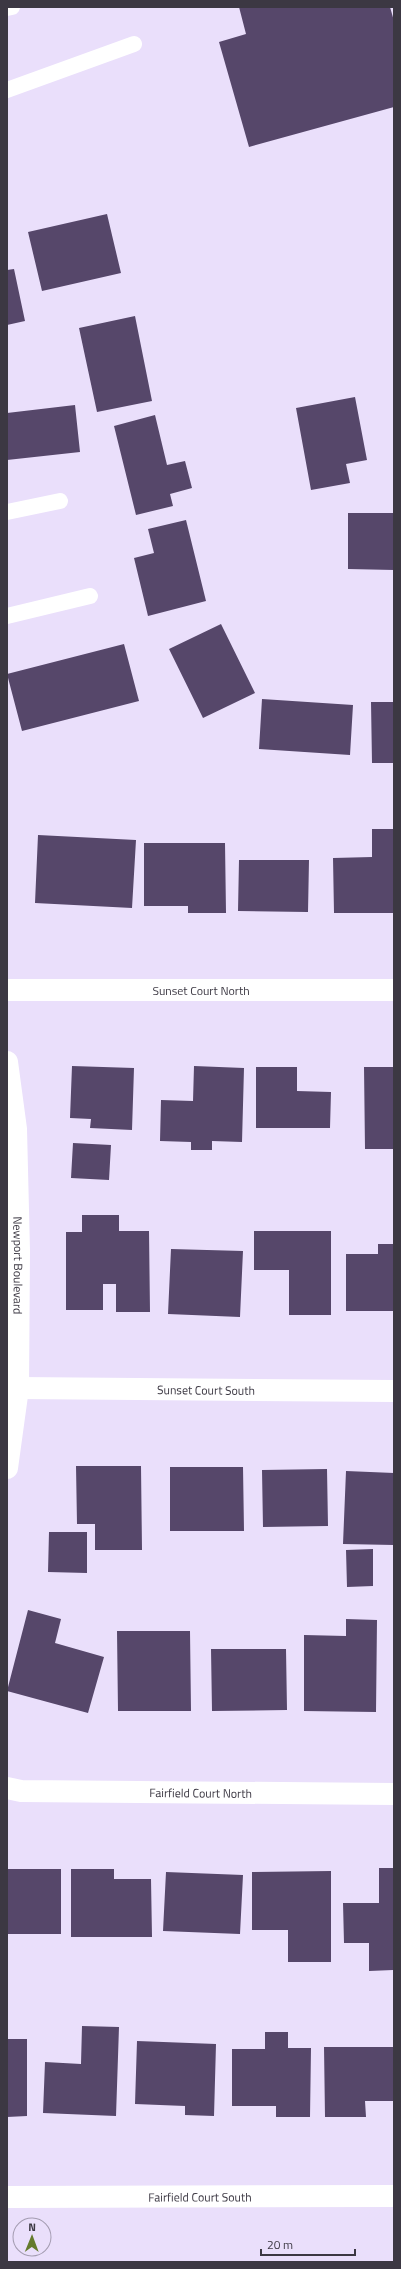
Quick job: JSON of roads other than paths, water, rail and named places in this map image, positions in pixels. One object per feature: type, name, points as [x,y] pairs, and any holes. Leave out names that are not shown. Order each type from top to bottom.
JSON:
[{"type":"street","name":"Sunset Court North","points":[[7,990],[394,990]]},
{"type":"street","name":"Newport Boulevard","points":[[7,1062],[16,1129],[19,1251],[18,1388],[7,1468]]},
{"type":"street","name":"Sunset Court South","points":[[18,1388],[394,1391]]},
{"type":"street","name":"Fairfield Court North","points":[[7,1788],[20,1791],[394,1794]]},
{"type":"street","name":"Fairfield Court South","points":[[7,2197],[394,2196]]},
{"type":"lane","points":[[7,8],[12,7]]},
{"type":"lane","points":[[7,90],[134,44]]},
{"type":"lane","points":[[7,512],[60,501]]},
{"type":"lane","points":[[7,616],[90,596]]}]
